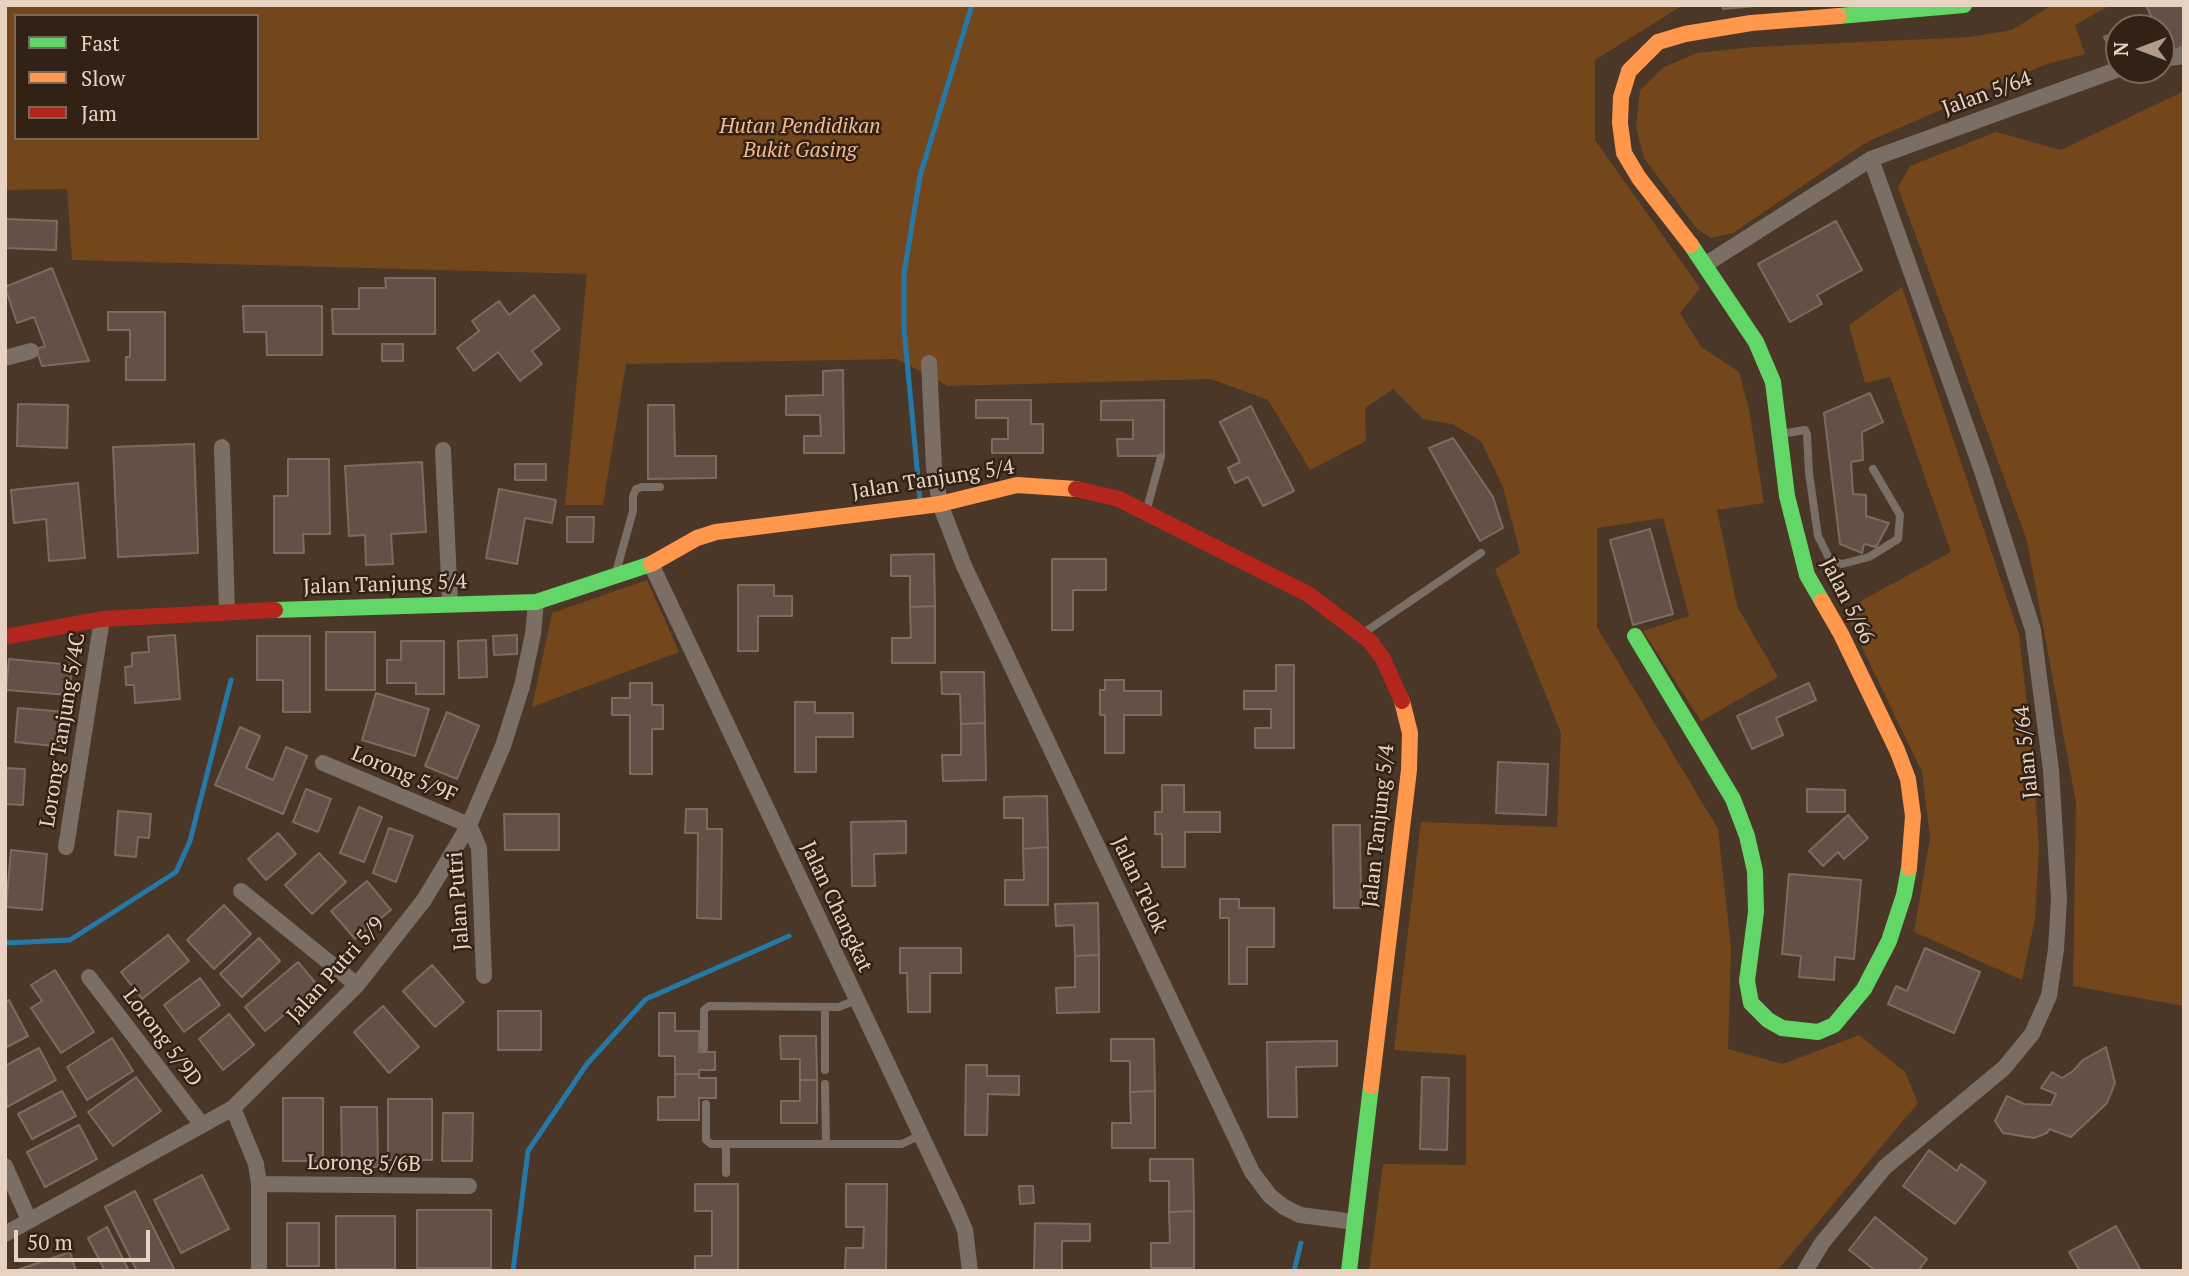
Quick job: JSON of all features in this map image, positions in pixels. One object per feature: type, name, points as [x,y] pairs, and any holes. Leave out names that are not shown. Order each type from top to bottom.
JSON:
[{"type":"street","name":"Jalan 5/66","points":[[1635,636],[1733,799],[1747,836],[1755,871],[1756,912],[1747,981],[1751,1003],[1768,1020],[1782,1028],[1818,1032],[1834,1025],[1864,989],[1889,941],[1904,895],[1912,854],[1913,816],[1908,779],[1897,750],[1841,634],[1807,575],[1787,496],[1773,382],[1756,341],[1706,264],[1639,178],[1624,153],[1619,123],[1621,97],[1629,71],[1658,42],[1685,34],[1875,8],[1964,5]]},
{"type":"street","name":"Jalan 5/64","points":[[1706,264],[1871,159],[2105,74]]},
{"type":"street","name":"Jalan 5/64","points":[[1805,1271],[1822,1243],[1885,1167],[2004,1068],[2032,1034],[2049,996],[2056,949],[2059,899],[2051,770],[2033,630],[1982,471],[1871,159]]},
{"type":"street","points":[[5,358],[31,351]]},
{"type":"street","name":"Jalan Telok","points":[[929,363],[933,455],[940,504],[964,566],[1252,1172],[1270,1196],[1300,1215],[1355,1222]]},
{"type":"street","points":[[222,447],[227,611]]},
{"type":"street","points":[[443,450],[450,603]]},
{"type":"street","name":"Jalan Tanjung 5/4","points":[[5,637],[102,620],[227,611],[536,602],[651,564],[697,538],[716,532],[940,504],[1017,485],[1067,486],[1119,499],[1308,594],[1362,634],[1383,659],[1400,694],[1410,733],[1409,770],[1349,1271]]},
{"type":"street","name":"Jalan Changkat","points":[[651,564],[965,1230],[970,1271]]},
{"type":"street","name":"Jalan Putri 5/9","points":[[5,1234],[233,1108],[357,985],[424,900],[469,825],[503,746],[522,686],[533,634],[536,602]]},
{"type":"street","name":"Lorong Tanjung 5/4C","points":[[66,846],[102,620]]},
{"type":"street","name":"Lorong 5/9F","points":[[323,763],[469,825]]},
{"type":"street","name":"Jalan Putri","points":[[469,825],[479,848],[484,976]]},
{"type":"street","points":[[241,891],[357,985]]},
{"type":"street","name":"Lorong 5/9D","points":[[89,977],[202,1125]]},
{"type":"street","points":[[233,1108],[253,1154],[260,1184],[259,1271]]},
{"type":"street","points":[[5,1166],[29,1220]]},
{"type":"street","name":"Lorong 5/6B","points":[[260,1184],[469,1186]]},
{"type":"lane","points":[[1780,434],[1805,430],[1807,434],[1809,473],[1818,536],[1830,560],[1842,564],[1869,557],[1898,539],[1900,515],[1873,469]]},
{"type":"lane","points":[[1146,512],[1161,457]]},
{"type":"lane","points":[[615,575],[633,511],[636,489],[642,486],[660,486]]},
{"type":"lane","points":[[1362,634],[1481,553]]},
{"type":"lane","points":[[704,1048],[704,1010],[707,1007],[839,1007],[856,1000]]},
{"type":"lane","points":[[825,1007],[825,1070]]},
{"type":"lane","points":[[825,1084],[825,1144]]},
{"type":"lane","points":[[706,1104],[706,1140],[711,1144],[902,1144],[920,1135]]},
{"type":"lane","points":[[726,1144],[726,1173]]},
{"type":"green space","name":"Hutan Pendidikan Bukit Gasing","points":[[5,5],[1683,5],[1595,60],[1595,140],[1700,288],[1680,313],[1701,347],[1739,372],[1749,410],[1764,503],[1717,510],[1737,606],[1778,677],[1701,721],[1643,631],[1689,616],[1663,518],[1597,528],[1597,627],[1718,829],[1731,948],[1728,1049],[1783,1064],[1859,1035],[1905,1072],[1918,1103],[1777,1271],[1369,1271],[1383,1164],[1466,1165],[1466,1055],[1394,1050],[1421,822],[1557,827],[1561,733],[1495,569],[1520,553],[1503,487],[1481,441],[1452,424],[1423,419],[1393,389],[1365,408],[1366,441],[1310,470],[1268,400],[1211,379],[948,386],[897,359],[626,364],[603,505],[565,505],[587,274],[72,260],[67,189],[5,190]]},
{"type":"green space","points":[[2052,5],[2110,5],[2075,25],[2085,54],[2044,65],[1867,142],[1733,233],[1711,238],[1697,229],[1644,158],[1636,127],[1640,90],[1664,67],[1697,53],[1754,47],[1971,37],[2012,30]]},
{"type":"green space","points":[[2184,91],[2184,1006],[2073,986],[2076,802],[2027,541],[1898,187],[1910,166],[1996,132],[2061,150]]},
{"type":"green space","points":[[1902,287],[2019,634],[2033,758],[2039,848],[2035,919],[2022,980],[1914,932],[1930,838],[1922,772],[1844,610],[1951,552],[1890,377],[1865,383],[1849,325]]},
{"type":"green space","points":[[647,580],[679,652],[532,707],[552,613]]},
{"type":"building","points":[[1723,5],[1765,5],[1723,9]]},
{"type":"building","points":[[2146,5],[2184,5],[2184,46],[2175,50],[2175,14],[2150,14]]},
{"type":"building","points":[[5,219],[57,221],[56,250],[5,248]]},
{"type":"building","points":[[1836,221],[1862,270],[1817,295],[1822,304],[1790,322],[1758,264]]},
{"type":"building","points":[[52,268],[89,361],[42,366],[36,349],[45,346],[34,317],[17,323],[5,287]]},
{"type":"building","points":[[385,278],[435,278],[435,334],[333,334],[332,309],[359,309],[359,288],[386,288]]},
{"type":"building","points":[[534,295],[560,329],[532,351],[542,364],[520,381],[498,352],[474,371],[457,348],[479,331],[472,321],[499,301],[509,315]]},
{"type":"building","points":[[243,306],[322,306],[322,355],[267,355],[266,332],[244,332]]},
{"type":"building","points":[[108,312],[165,312],[165,380],[126,380],[126,357],[130,357],[130,330],[108,330]]},
{"type":"building","points":[[382,344],[403,344],[403,361],[382,361]]},
{"type":"building","points":[[843,370],[844,453],[804,453],[804,436],[821,436],[820,415],[786,415],[786,396],[823,395],[823,371]]},
{"type":"building","points":[[1870,393],[1883,422],[1862,432],[1863,460],[1851,462],[1853,494],[1866,495],[1866,516],[1889,523],[1876,547],[1864,544],[1862,553],[1840,544],[1824,413]]},
{"type":"building","points":[[976,400],[1031,400],[1031,424],[1043,424],[1043,453],[992,453],[992,439],[1008,439],[1008,418],[976,418]]},
{"type":"building","points":[[1164,400],[1164,456],[1118,456],[1117,439],[1133,439],[1133,420],[1101,420],[1101,401]]},
{"type":"building","points":[[18,404],[68,405],[67,448],[17,446]]},
{"type":"building","points":[[648,405],[674,405],[675,456],[716,456],[716,478],[648,479]]},
{"type":"building","points":[[1251,406],[1294,491],[1263,506],[1248,477],[1235,483],[1228,468],[1240,462],[1220,422]]},
{"type":"building","points":[[1453,438],[1493,497],[1503,528],[1480,541],[1429,448]]},
{"type":"building","points":[[194,444],[198,553],[118,557],[113,447]]},
{"type":"building","points":[[288,459],[329,459],[330,534],[303,534],[304,553],[274,553],[274,496],[288,496]]},
{"type":"building","points":[[422,462],[426,532],[391,534],[393,564],[366,565],[365,535],[349,536],[345,466]]},
{"type":"building","points":[[515,464],[546,464],[546,480],[515,480]]},
{"type":"building","points":[[78,483],[85,558],[49,561],[46,519],[14,523],[11,490]]},
{"type":"building","points":[[499,489],[556,500],[552,523],[525,518],[517,564],[486,558]]},
{"type":"building","points":[[567,517],[594,517],[593,542],[567,542]]},
{"type":"building","points":[[1650,529],[1673,614],[1633,625],[1610,540]]},
{"type":"building","points":[[934,554],[935,606],[910,607],[910,576],[891,576],[891,555]]},
{"type":"building","points":[[1052,559],[1106,559],[1106,590],[1073,590],[1073,630],[1052,630]]},
{"type":"building","points":[[738,585],[774,585],[774,596],[792,596],[792,616],[758,616],[758,651],[738,651]]},
{"type":"building","points":[[935,606],[935,663],[892,663],[892,638],[911,638],[910,607]]},
{"type":"building","points":[[326,632],[375,632],[375,690],[326,690]]},
{"type":"building","points":[[175,635],[180,699],[135,703],[134,685],[126,685],[125,667],[132,666],[132,653],[149,652],[148,637]]},
{"type":"building","points":[[517,635],[517,654],[494,655],[493,636]]},
{"type":"building","points":[[257,636],[310,636],[310,712],[283,712],[283,680],[257,680]]},
{"type":"building","points":[[486,640],[487,677],[459,678],[458,641]]},
{"type":"building","points":[[401,641],[444,641],[444,694],[416,694],[416,683],[387,683],[387,660],[401,660]]},
{"type":"building","points":[[9,659],[72,665],[69,695],[6,690]]},
{"type":"building","points":[[1276,665],[1294,665],[1294,748],[1255,748],[1255,728],[1271,728],[1271,709],[1244,709],[1244,691],[1276,691]]},
{"type":"building","points":[[941,672],[984,672],[985,723],[961,724],[960,694],[942,694]]},
{"type":"building","points":[[1105,680],[1124,680],[1124,691],[1161,691],[1161,715],[1124,715],[1124,753],[1105,753],[1105,715],[1100,715],[1100,690],[1105,690]]},
{"type":"building","points":[[630,683],[652,683],[652,705],[663,705],[663,729],[652,729],[652,774],[630,774],[630,715],[612,715],[612,698],[630,698]]},
{"type":"building","points":[[1809,683],[1816,700],[1776,718],[1783,735],[1752,749],[1737,716]]},
{"type":"building","points":[[376,693],[429,709],[415,756],[362,740]]},
{"type":"building","points":[[795,702],[815,702],[815,713],[853,713],[853,737],[816,737],[816,772],[795,772]]},
{"type":"building","points":[[18,708],[66,712],[63,747],[15,742]]},
{"type":"building","points":[[447,712],[479,726],[457,779],[425,766]]},
{"type":"building","points":[[985,723],[986,780],[943,781],[942,755],[961,755],[961,724]]},
{"type":"building","points":[[240,727],[260,736],[246,768],[273,780],[286,747],[307,756],[283,814],[215,785]]},
{"type":"building","points":[[1498,762],[1548,764],[1546,815],[1496,813]]},
{"type":"building","points":[[5,768],[25,769],[23,805],[5,804]]},
{"type":"building","points":[[1162,785],[1184,785],[1184,812],[1220,812],[1220,832],[1185,832],[1185,867],[1162,867],[1162,834],[1155,834],[1155,812],[1162,812]]},
{"type":"building","points":[[306,789],[331,799],[318,832],[293,822]]},
{"type":"building","points":[[1807,789],[1845,790],[1845,812],[1807,812]]},
{"type":"building","points":[[1047,796],[1048,847],[1023,849],[1023,818],[1004,818],[1004,797]]},
{"type":"building","points":[[359,807],[382,817],[364,862],[340,853]]},
{"type":"building","points":[[686,809],[707,809],[707,829],[722,829],[721,919],[697,918],[698,833],[685,833]]},
{"type":"building","points":[[118,811],[151,814],[149,838],[138,837],[136,857],[115,855]]},
{"type":"building","points":[[504,814],[559,814],[559,850],[505,850]]},
{"type":"building","points":[[1848,815],[1868,838],[1844,859],[1838,852],[1823,866],[1809,851]]},
{"type":"building","points":[[906,821],[906,853],[874,854],[875,886],[852,886],[851,822]]},
{"type":"building","points":[[1333,825],[1360,825],[1361,908],[1334,908]]},
{"type":"building","points":[[389,828],[413,836],[396,882],[373,873]]},
{"type":"building","points":[[278,833],[296,854],[266,880],[248,859]]},
{"type":"building","points":[[1048,847],[1048,905],[1005,905],[1005,880],[1024,880],[1023,849]]},
{"type":"building","points":[[11,850],[47,854],[42,910],[6,907]]},
{"type":"building","points":[[319,853],[346,882],[312,914],[285,885]]},
{"type":"building","points":[[1789,874],[1861,880],[1854,959],[1835,957],[1834,980],[1799,977],[1801,956],[1782,954]]},
{"type":"building","points":[[367,881],[391,910],[355,939],[331,911]]},
{"type":"building","points":[[1220,899],[1239,899],[1239,908],[1274,908],[1274,947],[1247,947],[1247,984],[1229,984],[1229,918],[1220,918]]},
{"type":"building","points":[[1098,903],[1099,955],[1075,956],[1074,925],[1056,926],[1055,904]]},
{"type":"building","points":[[224,905],[251,934],[214,969],[187,940]]},
{"type":"building","points":[[168,935],[189,961],[142,999],[121,972]]},
{"type":"building","points":[[259,938],[280,961],[242,997],[220,974]]},
{"type":"building","points":[[900,948],[961,948],[961,973],[930,973],[930,1012],[908,1012],[907,973],[900,973]]},
{"type":"building","points":[[1925,948],[1980,972],[1954,1033],[1888,1004],[1896,986],[1907,991]]},
{"type":"building","points":[[1099,955],[1099,1012],[1057,1013],[1056,988],[1075,987],[1075,956]]},
{"type":"building","points":[[298,962],[318,986],[265,1031],[245,1007]]},
{"type":"building","points":[[432,965],[464,1002],[435,1027],[403,991]]},
{"type":"building","points":[[55,970],[94,1032],[61,1053],[31,1008],[42,1001],[31,985]]},
{"type":"building","points":[[200,978],[220,1005],[184,1032],[164,1005]]},
{"type":"building","points":[[9,1000],[28,1036],[5,1048],[5,1002]]},
{"type":"building","points":[[383,1006],[419,1047],[389,1073],[354,1032]]},
{"type":"building","points":[[498,1011],[541,1011],[541,1050],[498,1050]]},
{"type":"building","points":[[659,1013],[675,1013],[675,1031],[699,1031],[699,1052],[715,1052],[715,1070],[699,1070],[699,1074],[675,1074],[675,1056],[659,1056]]},
{"type":"building","points":[[229,1014],[254,1045],[223,1070],[199,1039]]},
{"type":"building","points":[[780,1036],[816,1036],[817,1080],[800,1080],[800,1059],[781,1059]]},
{"type":"building","points":[[112,1038],[133,1071],[87,1100],[67,1067]]},
{"type":"building","points":[[1111,1039],[1154,1039],[1155,1091],[1130,1092],[1130,1061],[1111,1061]]},
{"type":"building","points":[[1337,1041],[1337,1066],[1296,1067],[1297,1117],[1268,1117],[1267,1042]]},
{"type":"building","points":[[2106,1047],[2115,1083],[2107,1103],[2071,1137],[2049,1129],[2047,1133],[2034,1138],[2003,1133],[1995,1121],[2007,1096],[2024,1104],[2051,1105],[2056,1094],[2041,1088],[2052,1072],[2062,1078],[2083,1060]]},
{"type":"building","points":[[39,1048],[56,1080],[7,1107],[5,1066]]},
{"type":"building","points":[[966,1065],[987,1065],[987,1076],[1019,1076],[1019,1095],[988,1094],[987,1135],[965,1135]]},
{"type":"building","points":[[675,1074],[699,1074],[699,1078],[716,1078],[716,1098],[699,1098],[699,1120],[658,1120],[658,1097],[675,1097]]},
{"type":"building","points":[[136,1077],[161,1111],[113,1146],[88,1112]]},
{"type":"building","points":[[1422,1077],[1449,1078],[1447,1150],[1420,1149]]},
{"type":"building","points":[[800,1080],[817,1080],[817,1123],[781,1123],[781,1101],[800,1101]]},
{"type":"building","points":[[62,1091],[76,1116],[32,1139],[18,1114]]},
{"type":"building","points":[[1155,1091],[1155,1148],[1112,1148],[1112,1123],[1131,1123],[1130,1092]]},
{"type":"building","points":[[283,1098],[323,1098],[323,1161],[283,1161]]},
{"type":"building","points":[[388,1099],[432,1099],[432,1160],[388,1160]]},
{"type":"building","points":[[341,1107],[377,1107],[378,1167],[342,1167]]},
{"type":"building","points":[[443,1113],[473,1113],[472,1161],[442,1161]]},
{"type":"building","points":[[79,1125],[97,1159],[45,1187],[27,1152]]},
{"type":"building","points":[[1929,1150],[1957,1171],[1961,1164],[1986,1182],[1955,1224],[1903,1186]]},
{"type":"building","points":[[1150,1159],[1193,1159],[1194,1211],[1169,1212],[1169,1181],[1150,1181]]},
{"type":"building","points":[[202,1175],[229,1229],[181,1253],[154,1200]]},
{"type":"building","points":[[695,1184],[738,1184],[738,1271],[695,1271],[695,1256],[712,1256],[712,1211],[695,1211]]},
{"type":"building","points":[[846,1184],[887,1184],[886,1270],[845,1270],[846,1248],[863,1248],[864,1227],[846,1227]]},
{"type":"building","points":[[1019,1186],[1033,1186],[1034,1203],[1020,1204]]},
{"type":"building","points":[[135,1191],[175,1271],[137,1271],[105,1207]]},
{"type":"building","points":[[417,1210],[491,1210],[491,1268],[417,1268]]},
{"type":"building","points":[[1194,1211],[1194,1268],[1151,1268],[1151,1243],[1170,1243],[1169,1212]]},
{"type":"building","points":[[336,1216],[395,1216],[395,1269],[336,1269]]},
{"type":"building","points":[[1875,1217],[1927,1259],[1918,1271],[1876,1271],[1849,1250]]},
{"type":"building","points":[[287,1223],[319,1223],[319,1266],[287,1266]]},
{"type":"building","points":[[1035,1223],[1090,1224],[1090,1241],[1062,1241],[1062,1271],[1034,1271]]},
{"type":"building","points":[[2116,1226],[2141,1271],[2080,1271],[2069,1252]]},
{"type":"building","points":[[107,1227],[129,1271],[105,1271],[88,1238]]},
{"type":"building","points":[[70,1252],[76,1271],[14,1271]]},
{"type":"waterway","points":[[920,500],[904,328],[904,274],[920,176],[972,5]]},
{"type":"waterway","points":[[5,943],[70,940],[176,872],[190,841],[231,680]]},
{"type":"waterway","points":[[513,1271],[528,1151],[587,1064],[646,999],[789,936]]},
{"type":"waterway","points":[[1294,1271],[1301,1243]]},
{"type":"traffic: fast","points":[[1839,16],[1964,5]]},
{"type":"traffic: fast","points":[[1691,245],[1756,342],[1773,382],[1787,496],[1807,575],[1822,601]]},
{"type":"traffic: fast","points":[[275,610],[536,602],[651,564]]},
{"type":"traffic: fast","points":[[1635,636],[1733,799],[1747,836],[1755,871],[1756,912],[1747,981],[1751,1003],[1768,1020],[1782,1028],[1818,1032],[1834,1025],[1864,989],[1889,941],[1904,895],[1909,868]]},
{"type":"traffic: fast","points":[[1349,1271],[1371,1086]]},
{"type":"traffic: slow","points":[[1691,245],[1639,178],[1624,153],[1620,123],[1621,97],[1629,71],[1658,42],[1685,34],[1751,23],[1839,16]]},
{"type":"traffic: slow","points":[[651,564],[697,538],[716,532],[940,504],[1017,485],[1076,489]]},
{"type":"traffic: slow","points":[[1822,601],[1841,634],[1897,750],[1908,779],[1913,816],[1909,868]]},
{"type":"traffic: slow","points":[[1371,1086],[1409,770],[1410,733],[1402,701]]},
{"type":"traffic: jam","points":[[1076,489],[1119,499],[1308,594],[1370,641],[1383,659],[1402,701]]},
{"type":"traffic: jam","points":[[5,637],[102,619],[275,610]]}]
